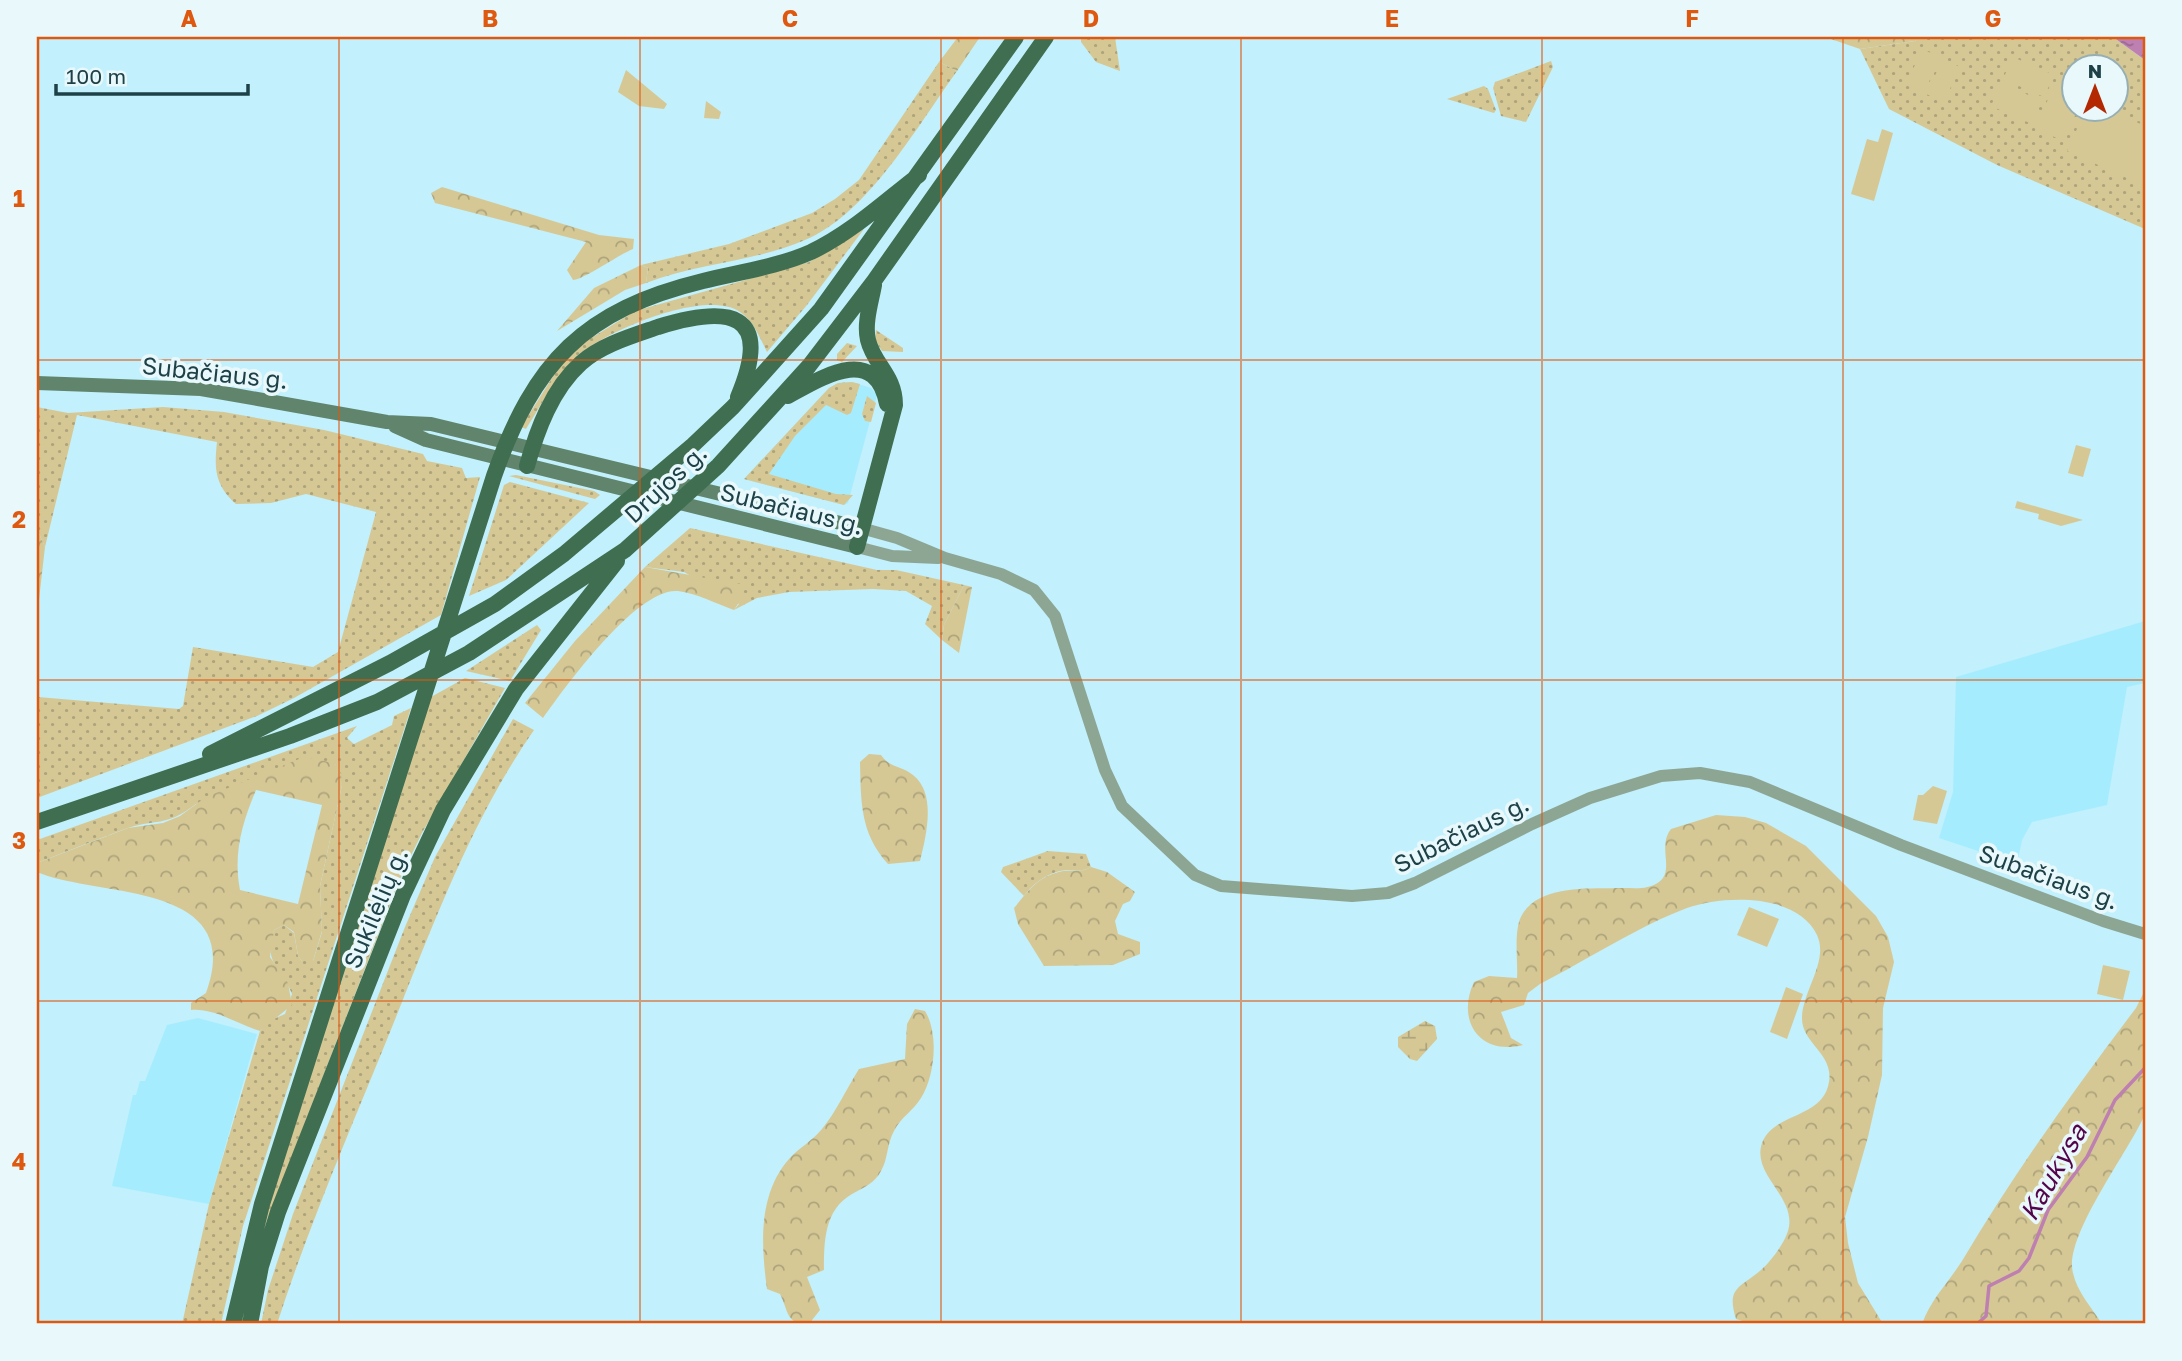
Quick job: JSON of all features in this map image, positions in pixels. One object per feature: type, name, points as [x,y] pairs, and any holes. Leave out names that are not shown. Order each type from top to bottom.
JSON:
[{"type":"main road","name":"Drujos g.","points":[[37,822],[290,736],[377,702],[469,653],[630,546],[718,466],[779,400],[874,281],[1046,37]]},
{"type":"main road","name":"Drujos g.","points":[[163,777],[390,663],[495,604],[593,530],[693,445],[733,407],[821,309],[1013,41]]},
{"type":"main road","points":[[1013,41],[1030,60]]},
{"type":"main road","points":[[233,1324],[262,1204],[500,459],[506,441],[546,372],[564,348],[629,305],[664,292],[779,264],[810,252],[841,235],[919,175]]},
{"type":"main road","points":[[857,547],[895,405],[895,392],[867,335],[874,281]]},
{"type":"main road","points":[[527,466],[549,407],[580,363],[601,349],[691,317],[720,316],[734,319],[750,338],[751,364],[733,407]]},
{"type":"main road","points":[[779,400],[835,371],[861,371],[873,377],[884,391],[888,402],[886,431]]},
{"type":"main road","name":"Subačiaus g.","points":[[37,383],[201,389],[253,396],[387,422],[431,424],[861,528]]},
{"type":"main road","name":"Subačiaus g.","points":[[387,422],[426,440],[857,547]]},
{"type":"main road","name":"Sukilėlių g.","points":[[250,1324],[261,1266],[278,1212],[403,895],[443,810],[516,689],[630,546]]},
{"type":"street","name":"Subačiaus g.","points":[[861,528],[897,538],[945,558],[1020,582],[1045,602],[1062,636],[1105,770],[1122,806],[1195,875],[1222,886],[1352,896],[1388,893],[1590,798],[1661,776],[1700,772],[1750,782],[1900,845],[2082,914],[2145,934]]},
{"type":"street","name":"Subačiaus g.","points":[[857,547],[892,556],[945,558]]},
{"type":"shaded area","points":[[852,382],[871,388],[877,395],[848,503],[844,505],[744,479],[829,388],[838,383]]},
{"type":"shaded area","points":[[2145,621],[2145,683],[2127,687],[2107,805],[2032,822],[2022,840],[2017,864],[1939,838],[1953,792],[1956,677]]},
{"type":"shaded area","points":[[198,1018],[257,1034],[209,1204],[112,1186],[133,1095],[136,1095],[140,1081],[145,1081],[167,1025]]},
{"type":"green space","points":[[958,37],[980,37],[957,71],[939,62]]},
{"type":"green space","points":[[1081,37],[1115,37],[1120,71],[1096,62],[1081,42]]},
{"type":"green space","points":[[1825,37],[1918,37],[1915,41],[1860,49]]},
{"type":"green space","points":[[1918,37],[2113,37],[2145,60],[2145,229],[1997,165],[1889,109],[1860,49],[1915,41]]},
{"type":"green space","points":[[1922,49],[1940,57],[1924,93],[1906,85]]},
{"type":"green space","points":[[2013,57],[2054,75],[2044,97],[2003,79]]},
{"type":"green space","points":[[1943,59],[1960,67],[1944,102],[1926,94]]},
{"type":"green space","points":[[1551,61],[1553,67],[1526,122],[1501,116],[1493,88],[1495,82]]},
{"type":"green space","points":[[939,62],[957,71],[890,166],[850,210],[828,227],[786,247],[646,283],[648,268],[641,265],[729,244],[812,213],[835,199],[859,180]]},
{"type":"green space","points":[[626,70],[667,104],[664,109],[639,106],[618,92]]},
{"type":"green space","points":[[2058,77],[2060,78],[2060,122],[2072,122],[2063,141],[2035,128]]},
{"type":"green space","points":[[2001,83],[2042,101],[2032,124],[1991,106]]},
{"type":"green space","points":[[1484,86],[1488,89],[1496,110],[1494,113],[1447,99]]},
{"type":"green space","points":[[706,101],[721,112],[719,119],[704,118]]},
{"type":"green space","points":[[2130,119],[2145,126],[2145,186],[2067,151],[2080,122],[2130,122]]},
{"type":"green space","points":[[1882,129],[1893,133],[1874,201],[1851,194],[1867,139],[1878,142]]},
{"type":"green space","points":[[442,187],[599,235],[634,239],[633,249],[573,280],[567,270],[586,242],[435,203],[431,193]]},
{"type":"green space","points":[[864,229],[807,305],[767,352],[749,320],[740,312],[724,306],[703,305],[655,316],[608,336],[575,358],[555,382],[526,429],[521,427],[559,367],[580,345],[635,311],[809,262]]},
{"type":"green space","points":[[641,265],[648,268],[646,283],[625,290],[557,331],[594,288]]},
{"type":"green space","points":[[876,330],[903,348],[903,352],[882,351],[875,340]]},
{"type":"green space","points":[[847,343],[857,346],[842,362],[837,360],[837,354]]},
{"type":"green space","points":[[838,383],[860,384],[851,413],[847,415],[826,405],[795,436],[769,474],[836,494],[853,495],[844,505],[744,479],[829,388]]},
{"type":"green space","points":[[867,396],[876,403],[871,422],[865,421],[862,414]]},
{"type":"green space","points":[[37,407],[68,413],[163,407],[224,412],[324,430],[423,454],[427,461],[462,468],[466,478],[480,477],[441,615],[257,716],[37,798],[38,697],[179,709],[183,706],[193,647],[313,667],[338,652],[376,512],[306,494],[271,503],[236,504],[220,483],[216,460],[217,442],[77,415],[45,547],[37,529]]},
{"type":"green space","points":[[2076,445],[2091,449],[2083,477],[2068,473]]},
{"type":"green space","points":[[516,475],[594,491],[600,495],[595,499],[509,476]]},
{"type":"green space","points":[[510,482],[589,503],[506,580],[469,596],[504,485]]},
{"type":"green space","points":[[2017,501],[2083,520],[2061,526],[2038,519],[2039,514],[2015,508]]},
{"type":"green space","points":[[690,528],[877,570],[896,570],[964,585],[944,625],[942,640],[925,624],[932,606],[906,591],[873,589],[789,592],[757,598],[734,610],[739,604],[684,572],[645,567]]},
{"type":"green space","points":[[37,529],[45,547],[37,617]]},
{"type":"green space","points":[[645,567],[741,584],[743,596],[734,610],[685,592],[661,594],[623,621],[603,641],[543,718],[525,703],[575,641]]},
{"type":"green space","points":[[964,585],[972,587],[959,653],[942,640],[944,625]]},
{"type":"green space","points":[[537,625],[541,630],[510,681],[466,671]]},
{"type":"green space","points":[[465,678],[505,688],[422,833],[402,874],[267,1220],[243,1324],[239,1324],[258,1240],[431,697]]},
{"type":"green space","points":[[411,708],[243,1226],[221,1324],[182,1324],[209,1204],[260,1031],[271,1020],[285,1014],[292,994],[272,958],[271,942],[274,930],[284,925],[294,933],[298,956],[302,961],[313,961],[322,932],[320,886],[342,785],[335,764],[196,804],[168,820],[125,829],[37,863],[37,840],[357,726],[347,738],[354,744],[392,725],[394,716]]},
{"type":"green space","points":[[513,719],[534,730],[490,801],[454,876],[331,1177],[277,1324],[261,1324],[268,1290],[293,1214],[405,927],[435,857]]},
{"type":"green space","points":[[869,754],[881,755],[888,762],[913,775],[925,793],[928,816],[920,861],[888,864],[872,841],[864,816],[860,777],[860,762]]},
{"type":"green space","points":[[314,758],[335,764],[341,774],[342,785],[320,886],[322,931],[313,961],[302,961],[298,956],[294,932],[284,925],[274,930],[270,957],[288,983],[292,1005],[260,1031],[209,1011],[191,1010],[191,1003],[206,993],[213,956],[205,930],[186,912],[159,900],[37,872],[37,863],[128,828],[163,823],[180,816],[206,797],[299,759]],"holes":[[[256,790],[322,805],[298,904],[240,890],[238,851]]]},
{"type":"green space","points":[[1933,786],[1947,791],[1937,824],[1913,820],[1918,795],[1923,795]]},
{"type":"green space","points":[[1716,815],[1745,817],[1766,823],[1806,846],[1876,916],[1888,937],[1894,962],[1883,1008],[1882,1075],[1845,1217],[1858,1283],[1883,1324],[1753,1324],[1736,1319],[1733,1308],[1737,1289],[1769,1262],[1788,1231],[1787,1208],[1763,1166],[1760,1155],[1762,1143],[1768,1133],[1777,1126],[1818,1103],[1829,1082],[1827,1063],[1803,1026],[1803,1007],[1820,955],[1817,935],[1807,921],[1793,911],[1758,901],[1720,901],[1687,908],[1632,933],[1540,984],[1528,993],[1524,1005],[1501,1012],[1511,1038],[1523,1045],[1494,1045],[1483,1040],[1470,1022],[1469,996],[1474,982],[1489,976],[1517,978],[1518,925],[1527,907],[1538,899],[1566,890],[1641,888],[1655,885],[1664,877],[1666,871],[1665,843],[1671,829]]},
{"type":"green space","points":[[1048,851],[1086,854],[1091,867],[1049,875],[1024,896],[1001,872],[1003,867]]},
{"type":"green space","points":[[1091,867],[1107,872],[1135,892],[1130,901],[1123,904],[1115,921],[1118,934],[1140,942],[1140,954],[1113,965],[1044,966],[1018,924],[1014,908],[1024,895],[1047,876]]},
{"type":"green space","points":[[1749,907],[1779,919],[1767,947],[1737,935]]},
{"type":"green space","points":[[2103,965],[2130,971],[2123,1000],[2097,994]]},
{"type":"green space","points":[[1786,987],[1803,994],[1787,1039],[1770,1032]]},
{"type":"green space","points":[[2145,990],[2145,1114],[2087,1216],[2073,1257],[2073,1273],[2078,1287],[2102,1324],[1922,1324],[1935,1299],[2024,1164],[2136,1008]]},
{"type":"green space","points":[[915,1009],[925,1011],[934,1043],[932,1067],[926,1089],[918,1103],[894,1131],[883,1166],[875,1179],[852,1194],[836,1209],[825,1238],[824,1270],[807,1277],[820,1310],[809,1324],[796,1322],[789,1316],[780,1294],[767,1289],[763,1238],[772,1188],[789,1159],[827,1122],[859,1069],[905,1059],[907,1024]]},
{"type":"green space","points":[[1425,1021],[1435,1026],[1437,1039],[1417,1061],[1410,1059],[1398,1047],[1398,1037]]},
{"type":"water","points":[[2113,37],[2145,37],[2145,60]]},
{"type":"waterway","name":"Kaukysa","points":[[1977,1324],[1986,1316],[1989,1286],[2019,1271],[2029,1258],[2048,1210],[2087,1157],[2115,1100],[2145,1068]]}]
